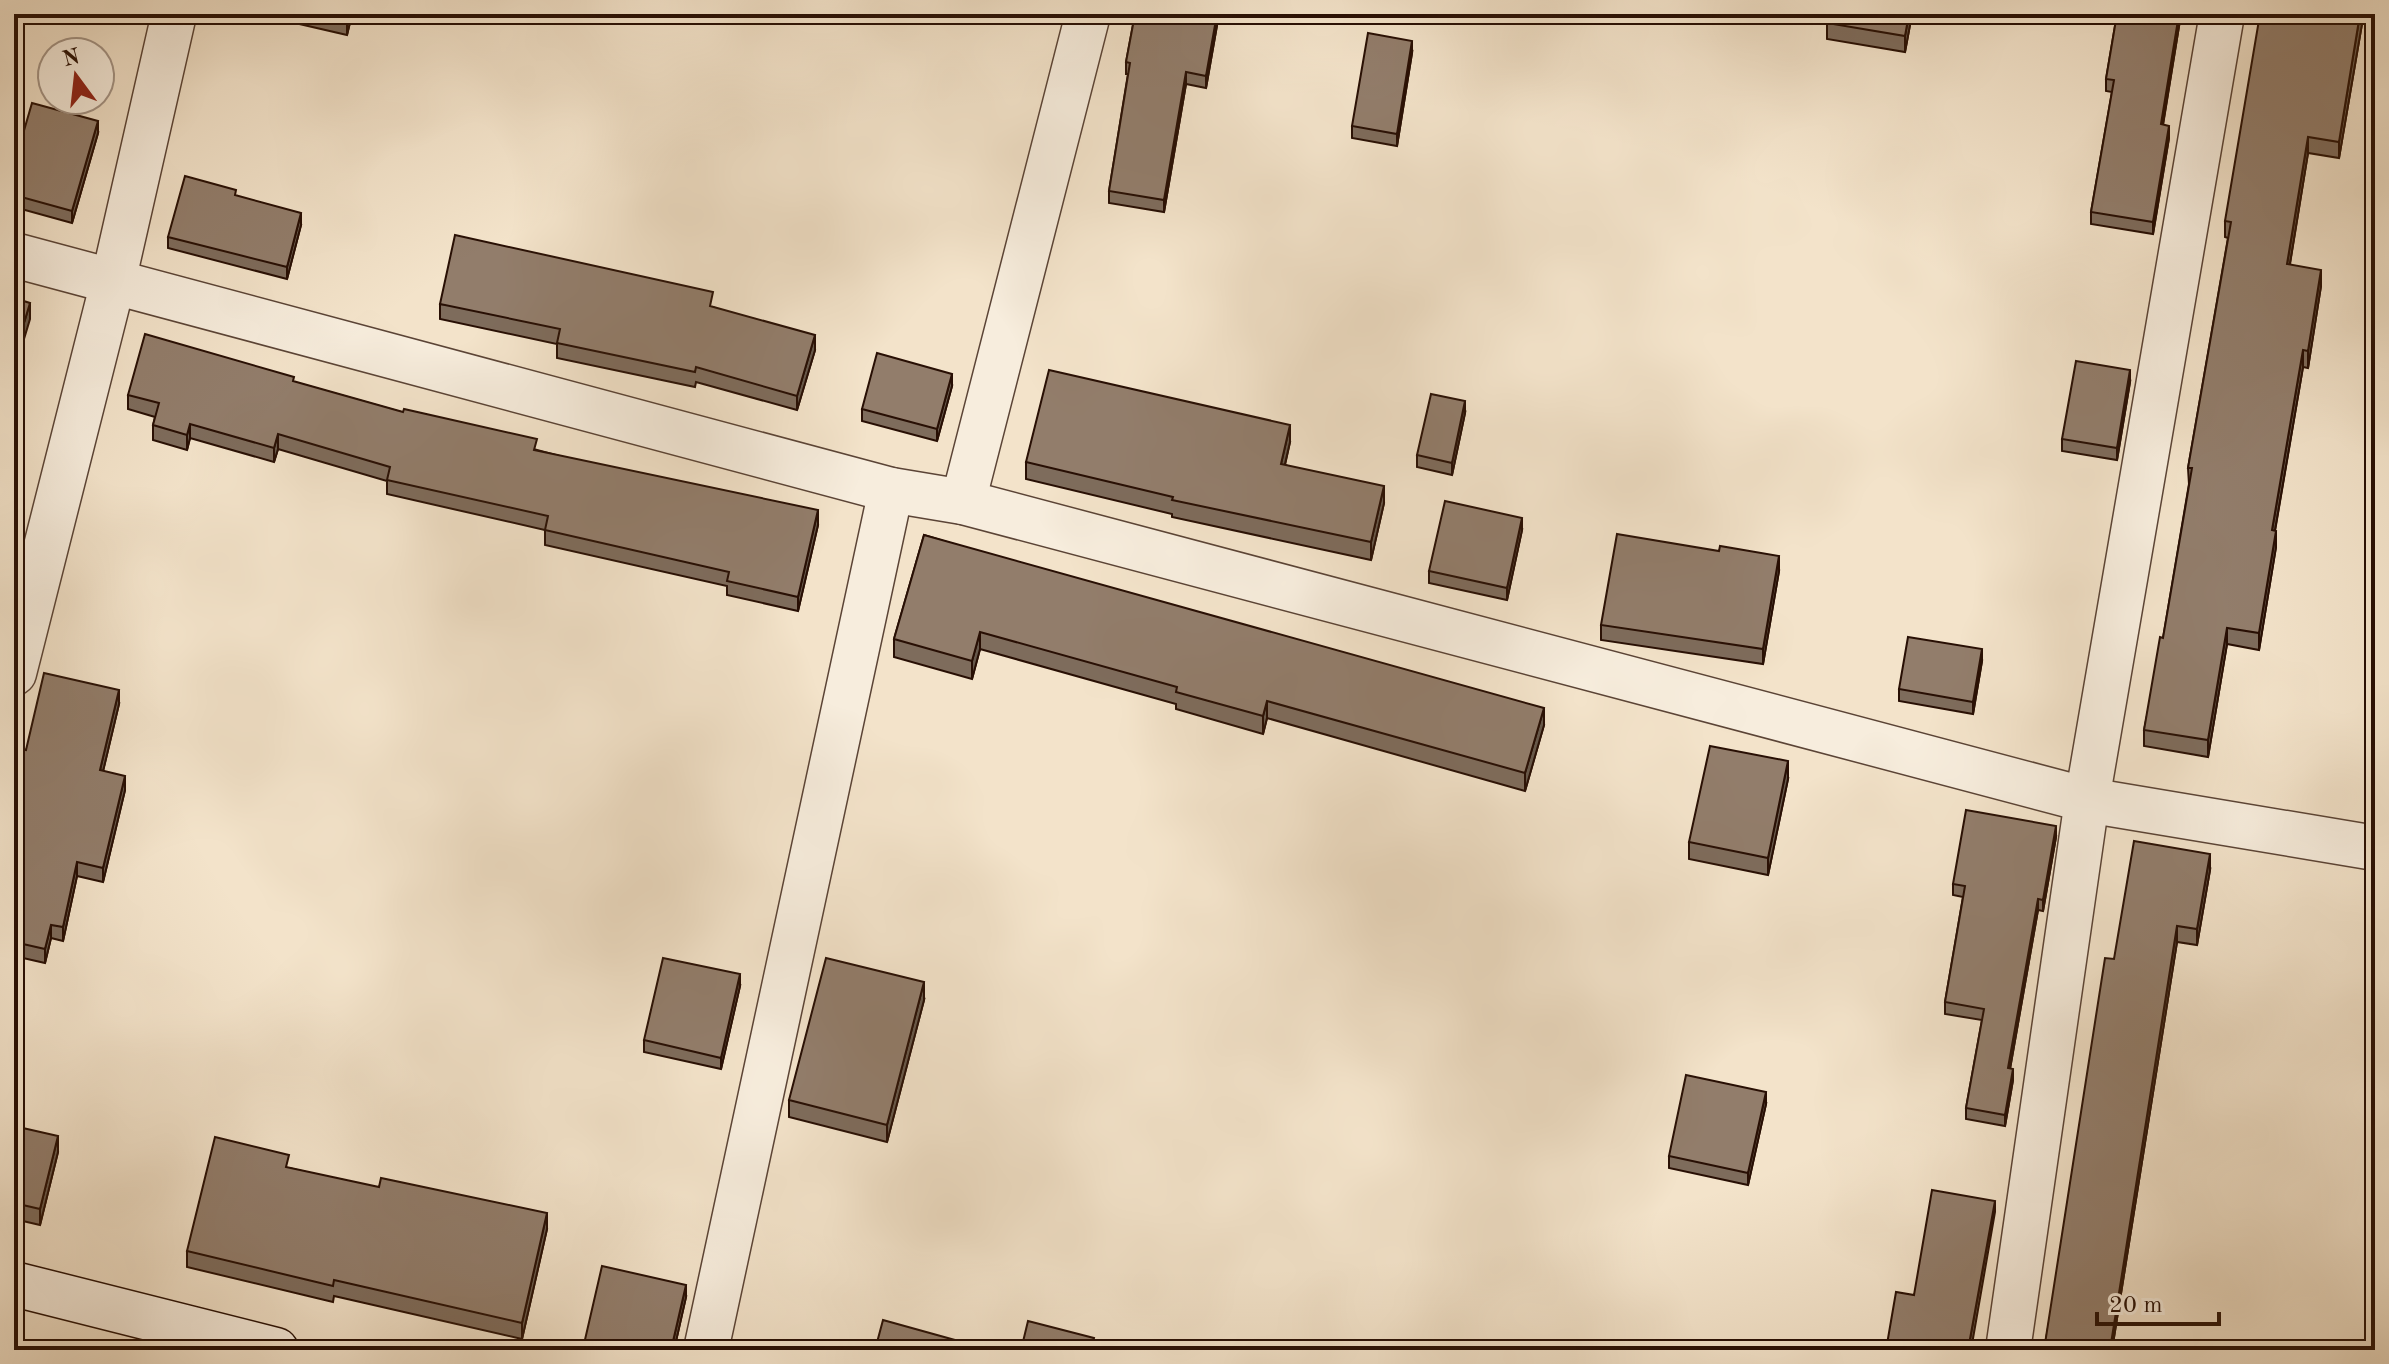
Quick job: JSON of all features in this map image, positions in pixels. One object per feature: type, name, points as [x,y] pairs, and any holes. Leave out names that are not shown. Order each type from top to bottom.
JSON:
[{"type":"street","points":[[14,673],[113,282],[174,14]]},
{"type":"street","points":[[963,502],[1088,14]]},
{"type":"street","points":[[2008,1350],[2087,800],[2222,14]]},
{"type":"street","points":[[14,255],[891,490],[963,502],[2087,800],[2375,848]]},
{"type":"street","points":[[706,1350],[891,490]]},
{"type":"street","points":[[14,1284],[276,1350]]},
{"type":"building","points":[[1135,14],[1217,14],[1206,76],[1186,72],[1164,200],[1109,191]]},
{"type":"building","points":[[1829,14],[1909,14],[1905,36],[1827,23]]},
{"type":"building","points":[[2117,14],[2179,14],[2161,124],[2169,126],[2153,222],[2091,212],[2114,80],[2106,79]]},
{"type":"building","points":[[2260,14],[2360,14],[2339,142],[2308,137],[2287,264],[2321,270],[2308,351],[2303,350],[2272,530],[2276,531],[2259,633],[2227,628],[2208,740],[2144,730],[2192,468],[2188,468],[2231,222],[2225,221]]},
{"type":"building","points":[[1368,33],[1412,41],[1397,134],[1352,126]]},
{"type":"building","points":[[32,103],[36,104],[36,116],[80,116],[98,121],[72,211],[14,195],[14,165]]},
{"type":"building","points":[[185,176],[236,190],[235,195],[301,213],[287,267],[168,237]]},
{"type":"building","points":[[455,235],[713,292],[710,306],[815,335],[797,396],[696,367],[695,372],[557,343],[560,329],[440,304]]},
{"type":"building","points":[[14,298],[30,303],[14,356]]},
{"type":"building","points":[[145,334],[403,412],[404,409],[537,439],[534,450],[818,510],[798,597],[727,581],[729,572],[545,530],[548,516],[387,480],[390,467],[278,434],[274,448],[190,424],[187,435],[153,425],[159,403],[128,395]]},
{"type":"building","points":[[877,353],[952,374],[937,429],[862,409]]},
{"type":"building","points":[[2076,361],[2130,370],[2117,448],[2062,439]]},
{"type":"building","points":[[1049,370],[1290,425],[1281,464],[1384,486],[1371,542],[1172,500],[1173,497],[1026,462]]},
{"type":"building","points":[[1431,394],[1465,401],[1452,463],[1417,455]]},
{"type":"building","points":[[1445,501],[1522,518],[1507,588],[1429,571]]},
{"type":"building","points":[[1617,534],[1719,551],[1720,546],[1779,556],[1763,649],[1601,625]]},
{"type":"building","points":[[924,535],[1544,708],[1525,773],[1267,701],[1263,716],[1176,692],[1177,687],[980,632],[972,661],[894,639]]},
{"type":"building","points":[[1908,637],[1982,649],[1973,702],[1899,689]]},
{"type":"building","points":[[44,673],[119,690],[100,770],[125,776],[103,868],[77,862],[63,927],[51,925],[45,949],[14,942],[14,820],[22,787],[14,785],[14,748],[26,750]]},
{"type":"building","points":[[1710,746],[1788,761],[1768,858],[1689,842]]},
{"type":"building","points":[[1966,810],[2056,826],[2043,900],[2038,899],[2008,1068],[2013,1069],[2005,1115],[1966,1108],[1984,1009],[1945,1002],[1965,886],[1953,884]]},
{"type":"building","points":[[2134,841],[2210,854],[2197,929],[2177,926],[2110,1350],[2044,1350],[2105,958],[2114,959]]},
{"type":"building","points":[[663,958],[740,974],[721,1058],[644,1040]]},
{"type":"building","points":[[826,958],[924,982],[887,1125],[789,1100]]},
{"type":"building","points":[[1686,1075],[1766,1092],[1748,1173],[1669,1156]]},
{"type":"building","points":[[14,1126],[58,1136],[40,1209],[14,1203]]},
{"type":"building","points":[[215,1137],[289,1155],[286,1167],[379,1187],[381,1178],[547,1213],[522,1323],[334,1280],[333,1286],[187,1251]]},
{"type":"building","points":[[1932,1190],[1995,1201],[1968,1350],[1886,1350],[1896,1292],[1914,1295]]},
{"type":"building","points":[[602,1266],[686,1285],[671,1350],[610,1350],[584,1344]]},
{"type":"building","points":[[883,1320],[991,1350],[875,1350]]},
{"type":"building","points":[[1028,1321],[1094,1338],[1091,1350],[1021,1350]]}]
